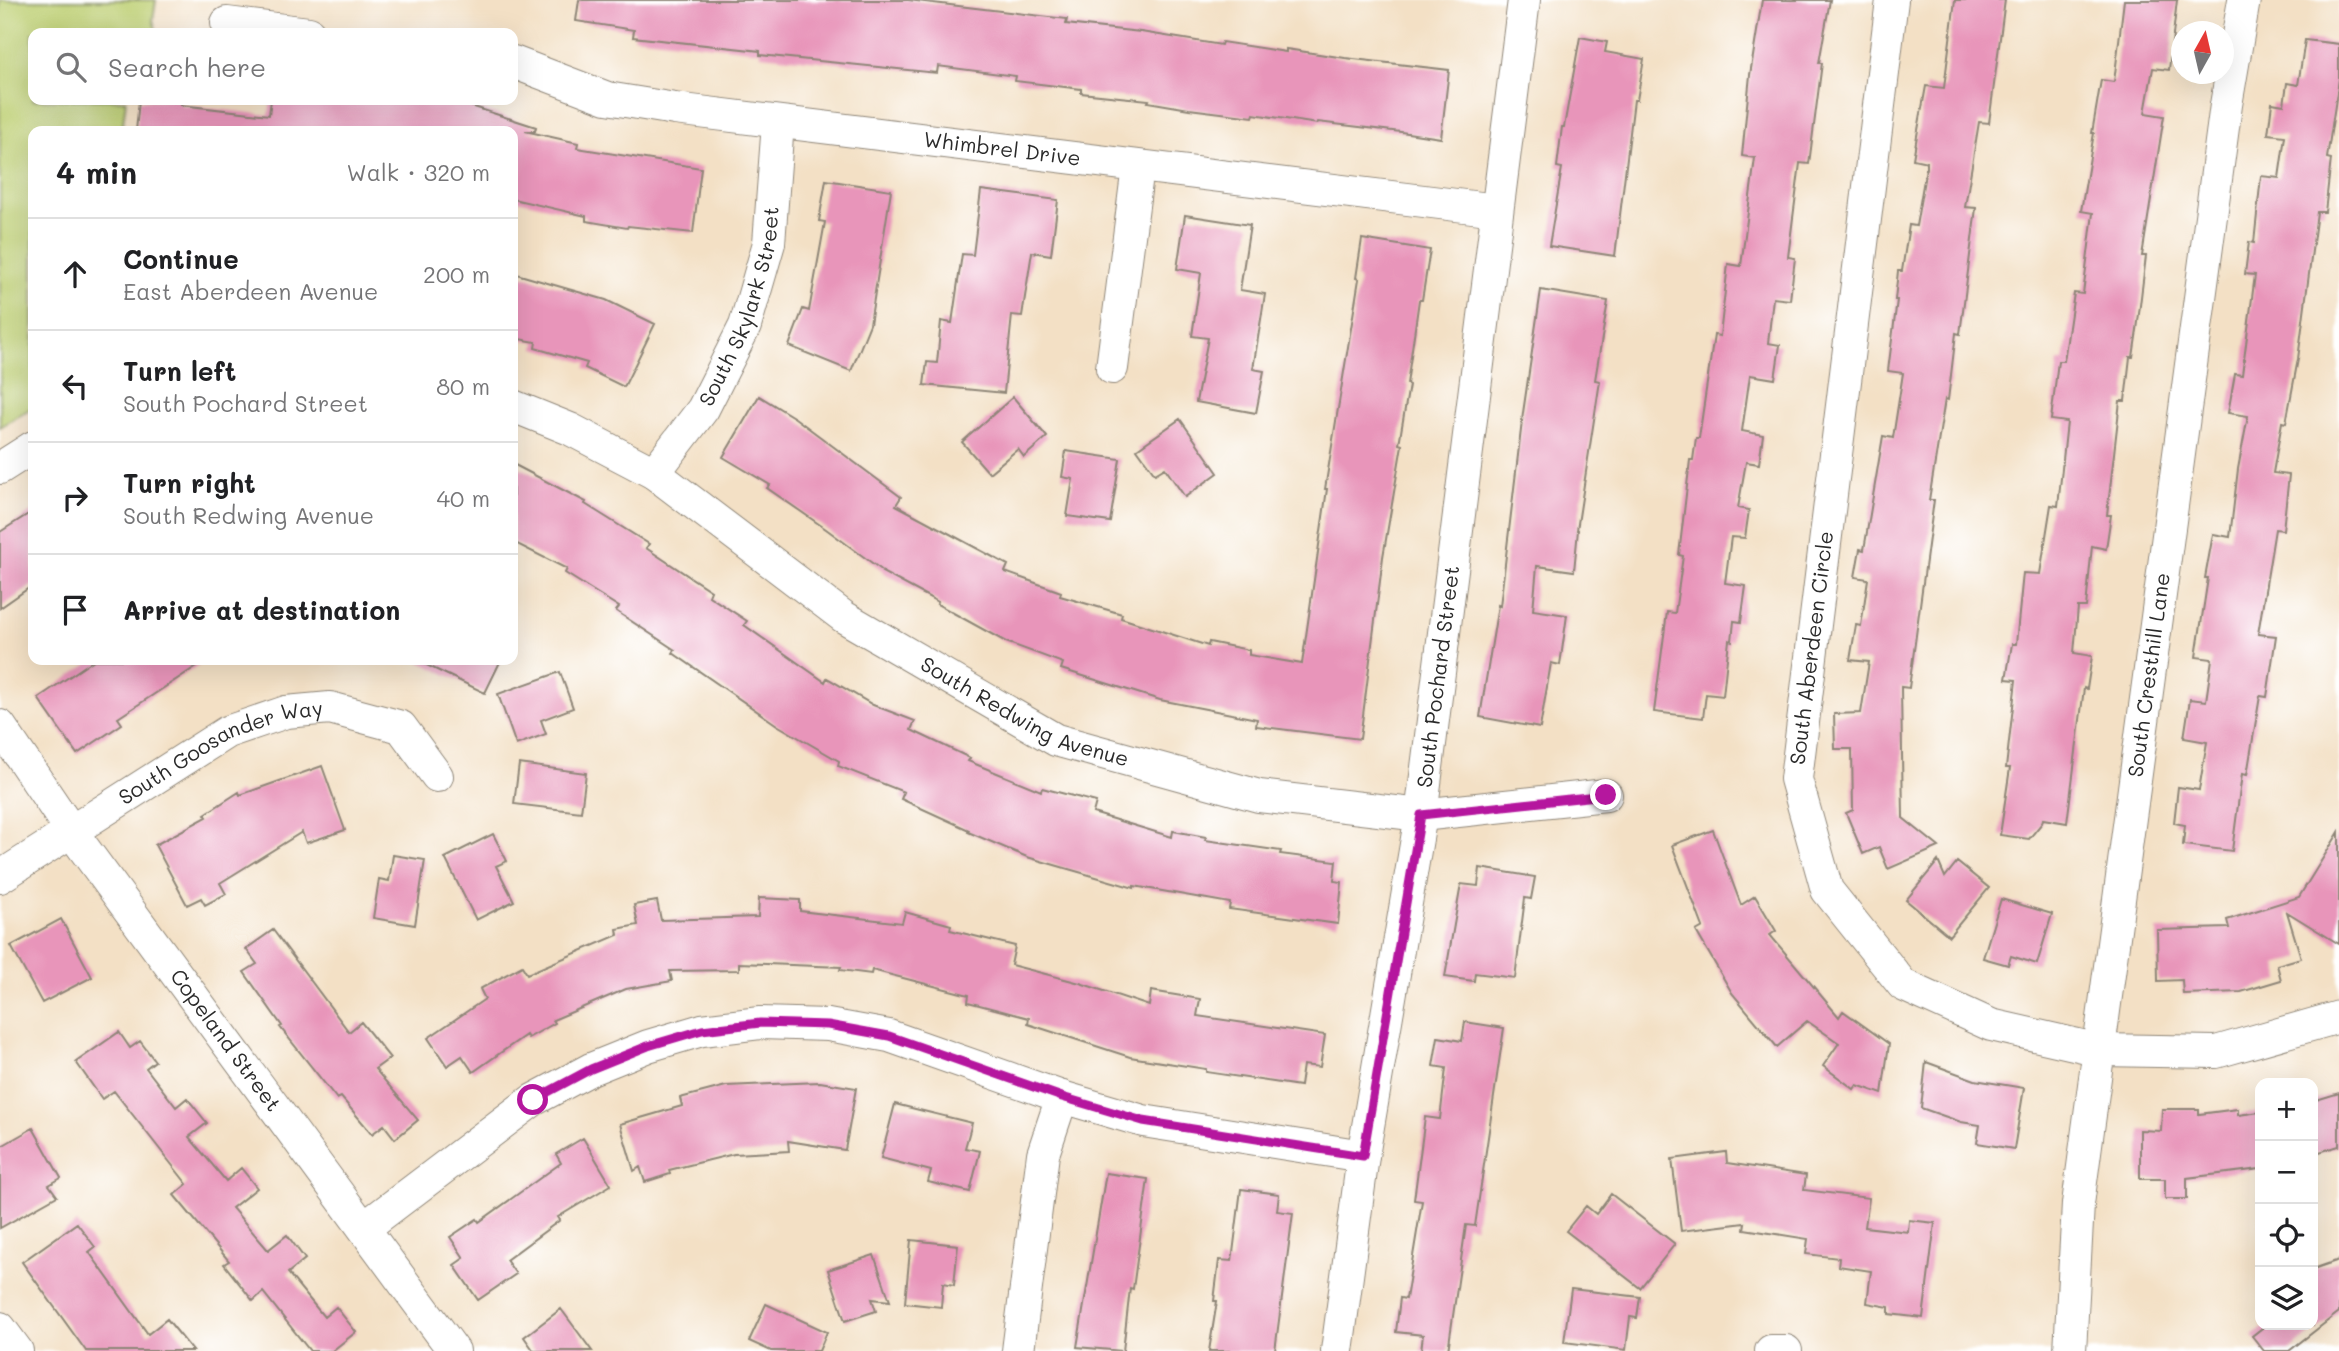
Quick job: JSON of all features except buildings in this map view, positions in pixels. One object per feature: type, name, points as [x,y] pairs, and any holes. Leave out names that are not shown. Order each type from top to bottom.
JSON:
[{"type":"street","name":"South Pochard Street","points":[[1336,1351],[1363,1156],[1421,815],[1524,0]]},
{"type":"street","name":"South Aberdeen Circle","points":[[1892,0],[1796,779],[1827,890],[1903,985],[1991,1025],[2100,1050],[2216,1052],[2339,1017]]},
{"type":"street","name":"South Cresthill Lane","points":[[2070,1351],[2078,1203],[2226,104],[2244,0]]},
{"type":"street","points":[[227,23],[268,28]]},
{"type":"street","name":"Whimbrel Drive","points":[[518,64],[607,98],[778,123],[1497,209]]},
{"type":"street","name":"South Skylark Street","points":[[654,473],[703,409],[745,326],[769,243],[778,123]]},
{"type":"street","points":[[1112,368],[1138,167]]},
{"type":"street","name":"South Redwing Avenue","points":[[518,408],[570,429],[654,473],[844,617],[1056,740],[1259,796],[1421,815],[1606,795]]},
{"type":"street","points":[[0,468],[28,450]]},
{"type":"street","name":"South Goosander Way","points":[[0,877],[227,732],[286,712],[330,708],[401,727],[437,776]]},
{"type":"street","name":"Copeland Street","points":[[0,726],[71,831],[454,1351]]},
{"type":"street","points":[[364,1228],[533,1100],[591,1069],[648,1046],[702,1030],[760,1023],[828,1025],[889,1036],[1062,1097],[1143,1121],[1363,1156]]},
{"type":"street","points":[[1018,1351],[1042,1154],[1062,1097]]},
{"type":"street","points":[[0,1328],[18,1351]]},
{"type":"street","points":[[1771,1351],[1786,1351]]},
{"type":"green space","points":[[0,0],[156,0],[153,20],[155,28],[28,28],[28,105],[125,105],[123,126],[28,126],[28,410],[0,427]]},
{"type":"route","points":[[533,1100],[591,1069],[648,1046],[702,1030],[760,1023],[828,1025],[889,1036],[1062,1097],[1143,1121],[1363,1156],[1421,815],[1606,795]]}]
